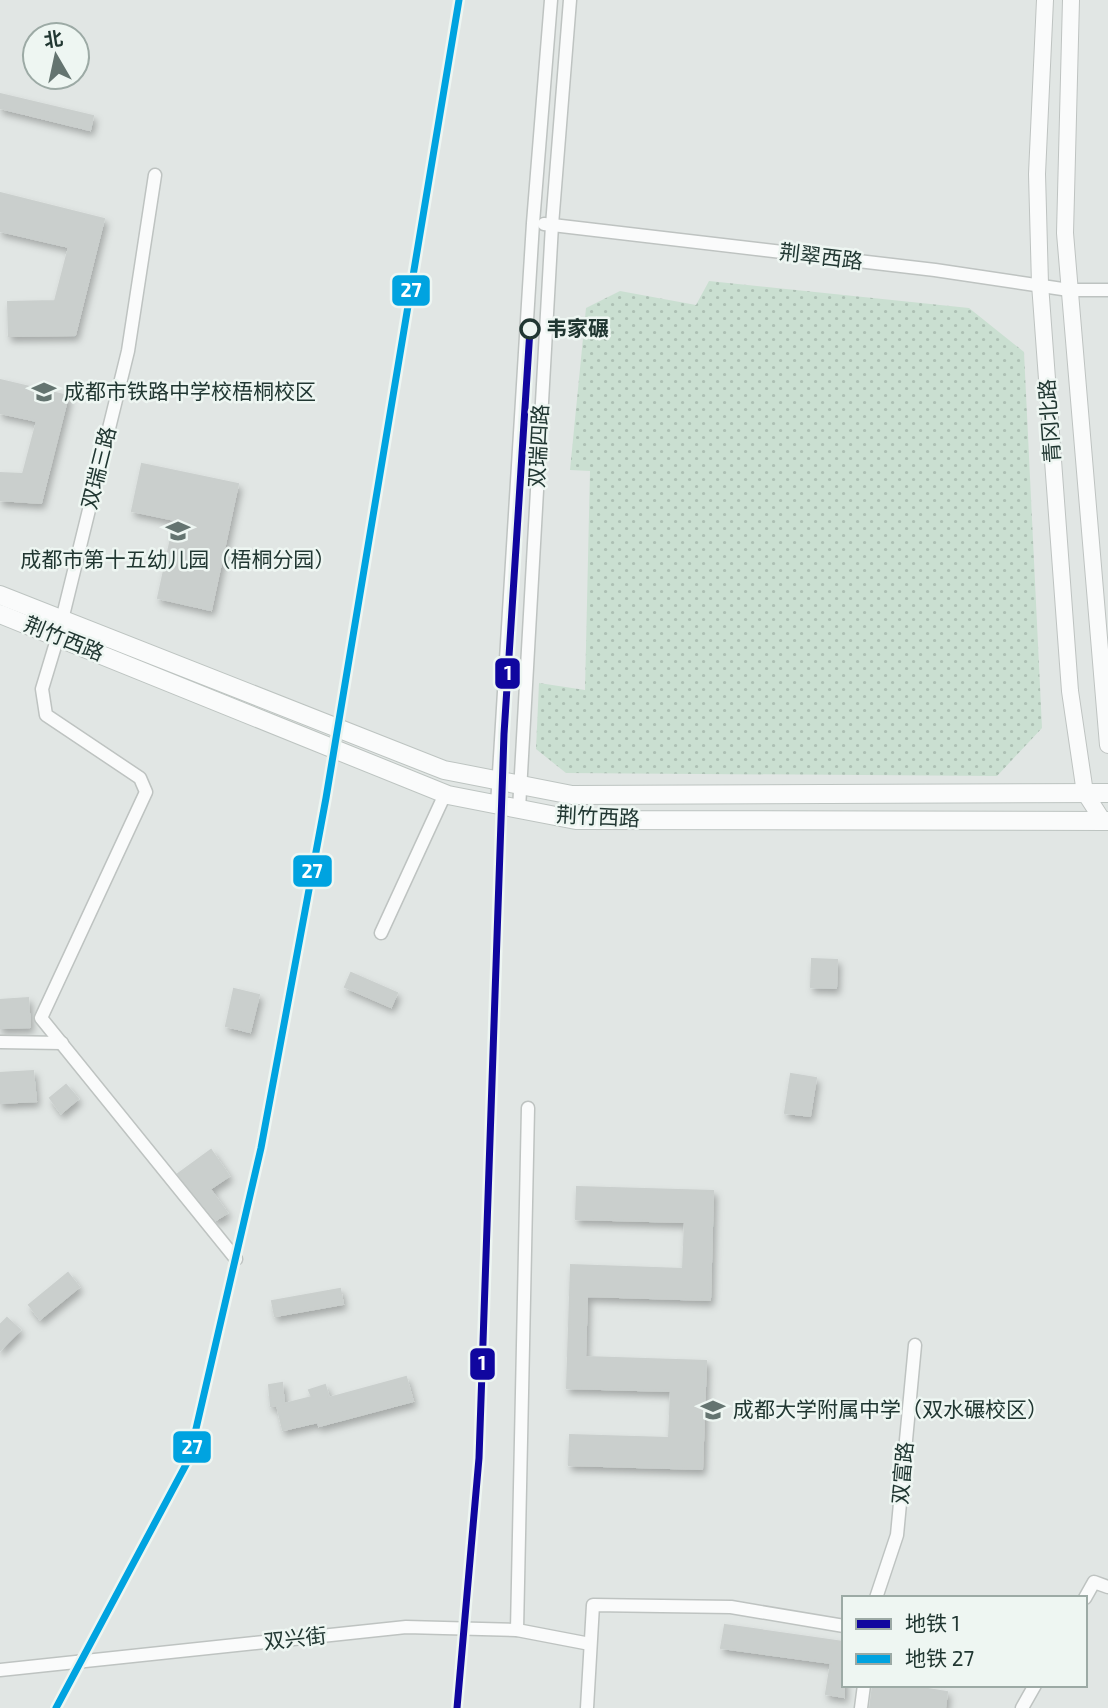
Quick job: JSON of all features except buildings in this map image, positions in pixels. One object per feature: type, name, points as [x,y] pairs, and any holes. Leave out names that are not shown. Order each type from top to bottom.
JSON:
[{"type":"main road","name":"荆竹西路","points":[[0,596],[60,628],[445,794],[519,809],[576,820],[1107,820]]},
{"type":"main road","name":"荆竹西路","points":[[0,614],[60,628],[444,770],[572,795],[1108,793]]},
{"type":"street","name":"双瑞四路","points":[[497,804],[533,223],[551,0]]},
{"type":"street","name":"双瑞四路","points":[[519,809],[552,225],[570,0]]},
{"type":"street","name":"青冈北路","points":[[1045,0],[1037,174],[1040,284],[1070,691],[1086,793],[1107,820]]},
{"type":"street","name":"青冈北路","points":[[1071,0],[1065,233],[1108,746]]},
{"type":"street","name":"双瑞三路","points":[[62,1042],[41,1018],[146,792],[140,778],[46,715],[42,689],[60,628],[128,351],[155,175]]},
{"type":"street","name":"荆翠西路","points":[[533,223],[1040,284],[1069,290],[1108,290]]},
{"type":"street","points":[[381,933],[445,794]]},
{"type":"street","points":[[0,1042],[62,1042],[236,1259]]},
{"type":"street","points":[[517,1630],[528,1108]]},
{"type":"street","name":"双富路","points":[[877,1596],[897,1535],[915,1345]]},
{"type":"street","points":[[1086,1596],[1094,1582],[1108,1587]]},
{"type":"street","points":[[587,1708],[593,1605],[731,1607],[842,1626]]},
{"type":"street","name":"双兴街","points":[[0,1670],[407,1627],[517,1630],[590,1644]]},
{"type":"street","points":[[861,1708],[864,1687]]},
{"type":"street","points":[[1022,1708],[1034,1687]]},
{"type":"green space","points":[[709,281],[969,308],[1024,352],[1042,728],[997,776],[566,773],[536,749],[539,683],[585,690],[590,471],[570,470],[586,308],[620,291],[696,305]]},
{"type":"metro line","name":"27","points":[[56,1708],[189,1459],[261,1148],[326,798],[459,0]]},
{"type":"metro line","name":"1","points":[[457,1708],[479,1458],[504,734],[530,329]]},
{"type":"place","name":"韦家碾","points":[[530,329]]},
{"type":"place","name":"成都市铁路中学校梧桐校区","points":[[44,392]]},
{"type":"place","name":"成都市第十五幼儿园（梧桐分园）","points":[[178,531]]},
{"type":"place","name":"成都大学附属中学（双水碾校区）","points":[[713,1410]]}]
